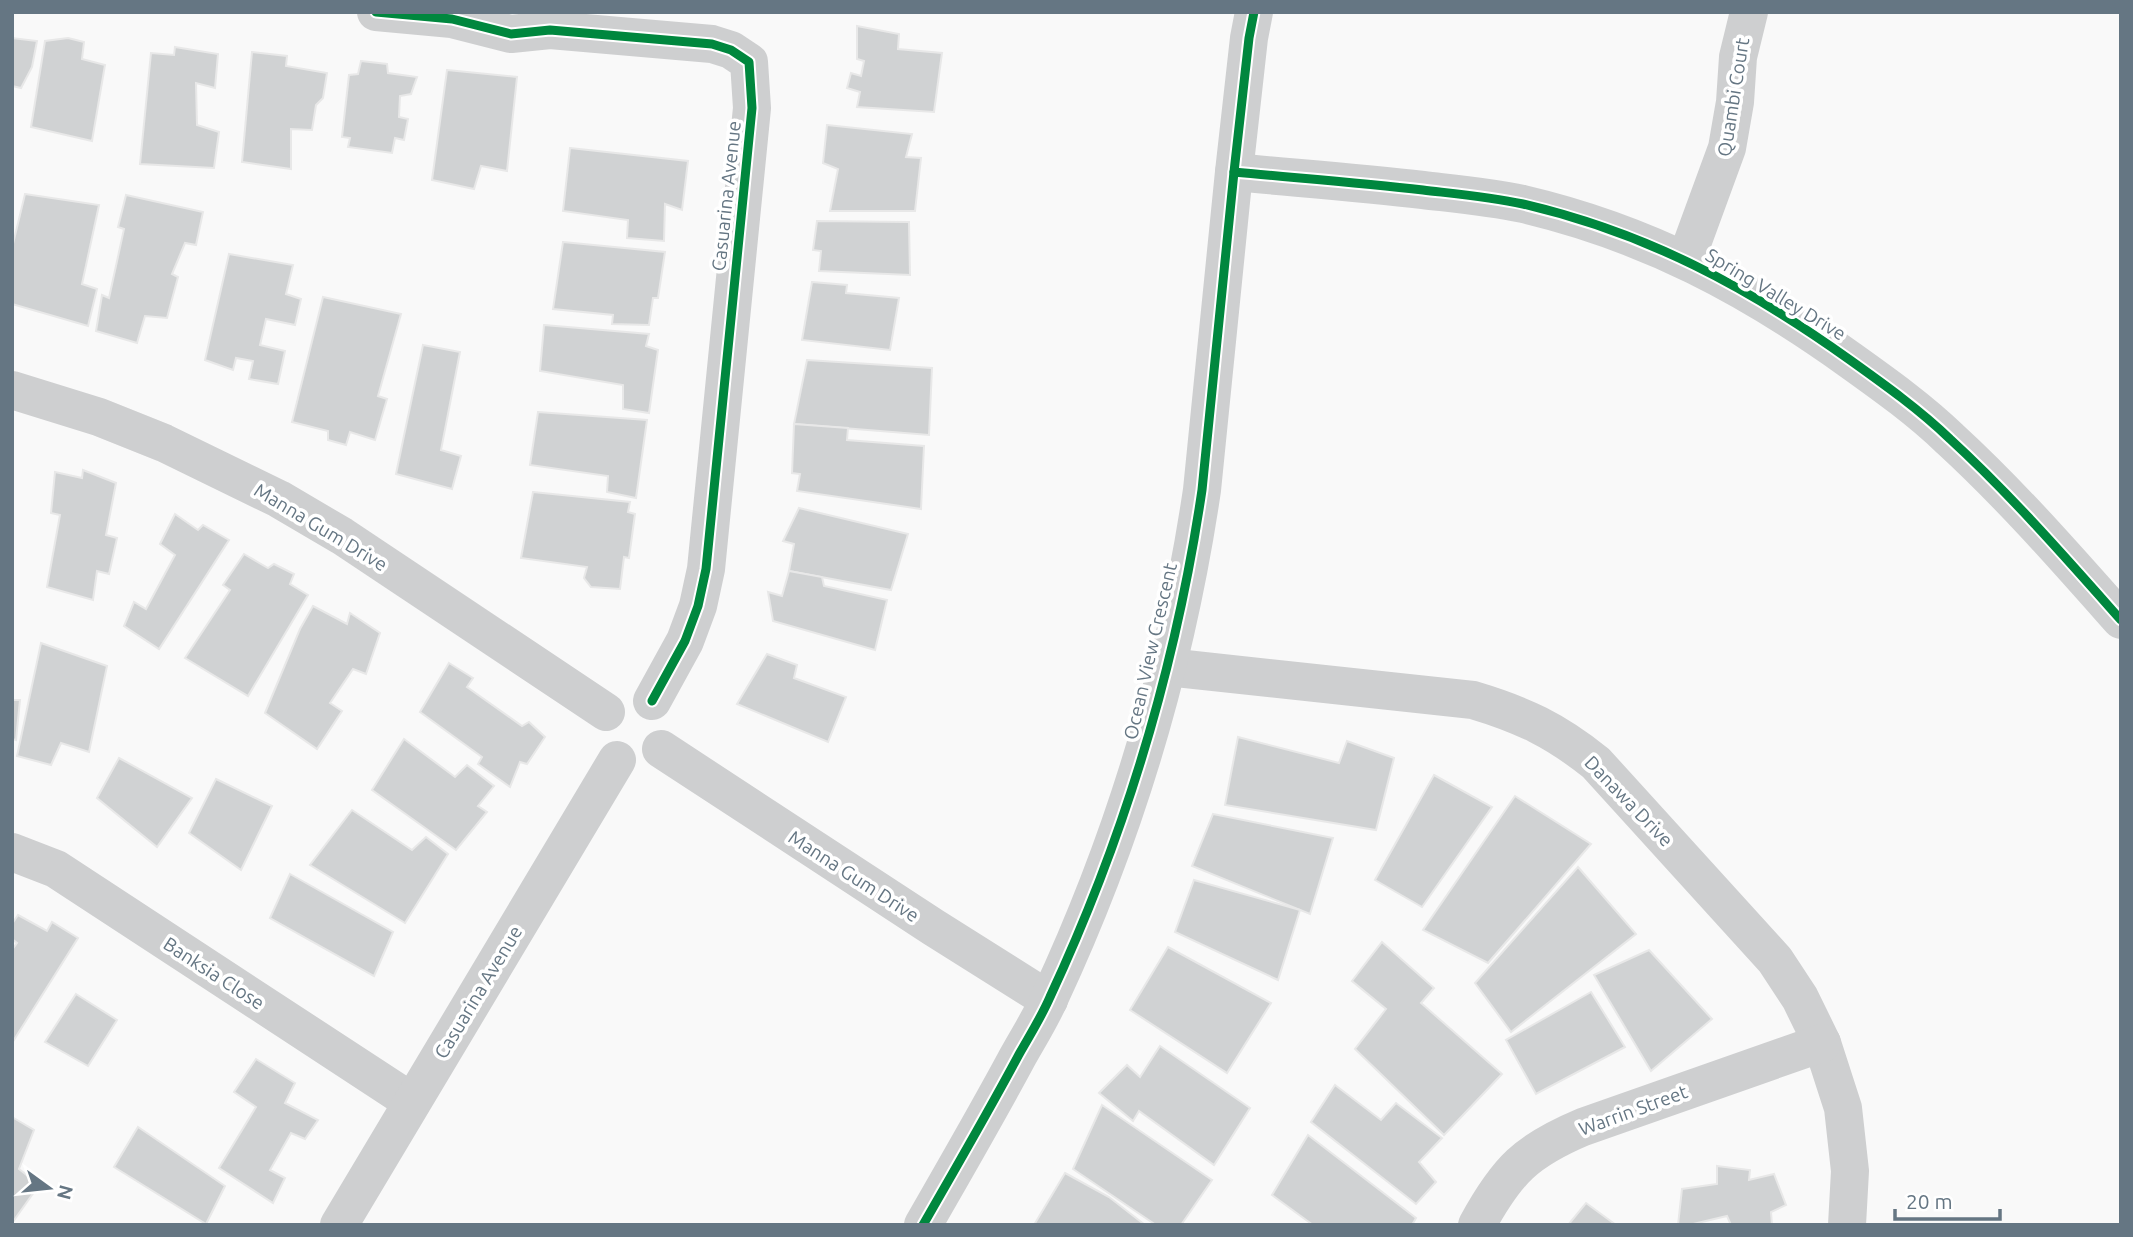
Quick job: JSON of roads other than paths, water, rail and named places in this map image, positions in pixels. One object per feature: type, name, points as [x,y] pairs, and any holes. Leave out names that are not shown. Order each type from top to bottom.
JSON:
[{"type":"street","name":"Casuarina Avenue","points":[[376,12],[452,19],[510,34],[561,30],[712,44],[731,50],[749,62],[752,108],[706,569],[698,606],[685,641],[652,701]]},
{"type":"street","name":"Quambi Court","points":[[1686,260],[1727,148],[1734,114],[1738,57],[1749,12]]},
{"type":"street","name":"Ocean View Crescent","points":[[923,1225],[1049,1000],[1096,894],[1139,773],[1167,667],[1195,539],[1250,21]]},
{"type":"street","name":"Spring Valley Drive","points":[[1234,172],[1399,187],[1521,204],[1578,219],[1686,260],[1763,302],[1821,340],[1890,389],[1939,429],[2000,487],[2121,620]]},
{"type":"street","name":"Manna Gum Drive","points":[[12,390],[99,417],[164,443],[279,499],[342,536],[606,712]]},
{"type":"street","name":"Danawa Drive","points":[[1167,667],[1473,700],[1543,725],[1573,744],[1596,763],[1775,960],[1800,998],[1822,1043],[1843,1108],[1850,1171],[1847,1225]]},
{"type":"street","points":[[630,695],[643,696],[652,701],[662,710],[666,723],[666,735],[661,749],[652,759],[642,764],[617,760],[608,752],[602,739],[606,712],[617,700],[630,695]]},
{"type":"street","name":"Manna Gum Drive","points":[[661,749],[1049,1000]]},
{"type":"street","name":"Casuarina Avenue","points":[[339,1225],[617,760]]},
{"type":"street","name":"Banksia Close","points":[[12,852],[56,869],[412,1102]]},
{"type":"street","name":"Warrin Street","points":[[1477,1225],[1489,1203],[1526,1157],[1550,1141],[1822,1043]]}]
